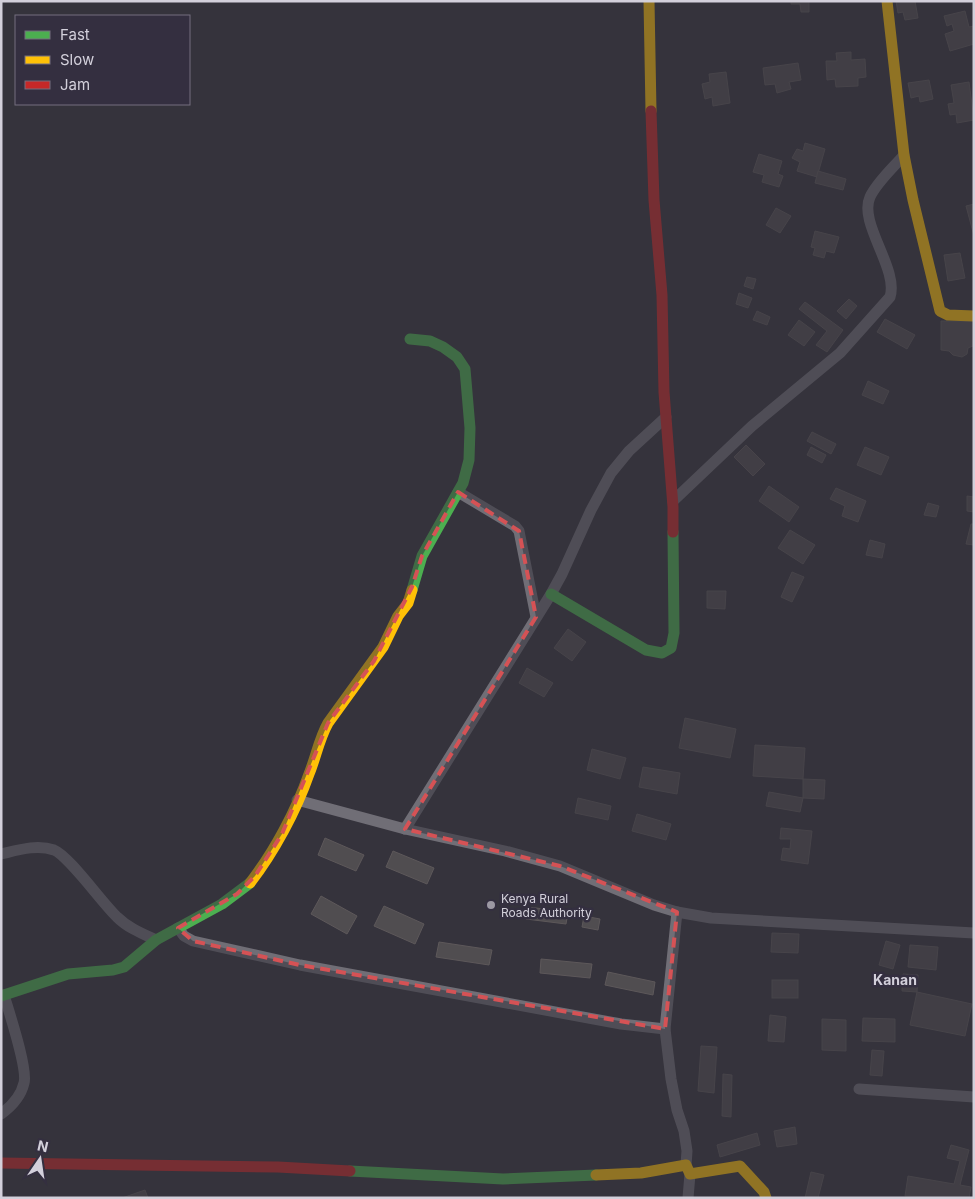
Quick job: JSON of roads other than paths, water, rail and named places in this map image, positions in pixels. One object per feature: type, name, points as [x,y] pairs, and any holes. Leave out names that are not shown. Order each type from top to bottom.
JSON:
[{"type":"street","points":[[551,594],[646,650],[662,653],[671,648],[674,633],[675,600],[673,501],[666,417],[662,294],[654,200],[649,1]]},
{"type":"street","points":[[887,1],[904,155],[940,311],[948,315],[974,316]]},
{"type":"street","points":[[673,501],[752,426],[840,353],[890,297],[892,292],[890,278],[869,216],[868,205],[875,189],[904,155]]},
{"type":"street","points":[[1,1114],[16,1100],[24,1082],[24,1068],[3,995],[79,972],[104,971],[122,967],[132,962],[146,947],[156,940],[222,904],[247,886],[282,834],[309,775],[328,723],[374,662],[398,616],[408,602],[422,556],[463,483],[469,460],[470,428],[465,369],[457,356],[430,341],[410,339]]},
{"type":"street","points":[[404,829],[551,594],[562,574],[590,510],[611,473],[629,451],[666,417]]},
{"type":"street","points":[[458,492],[515,526],[519,531],[536,617]]},
{"type":"street","points":[[297,800],[404,829],[504,851],[560,866],[628,896],[677,912],[711,918],[974,933]]},
{"type":"street","points":[[1,854],[38,847],[55,850],[68,860],[118,918],[130,927],[156,940]]},
{"type":"street","points":[[677,912],[664,1029],[671,1079],[687,1150],[688,1198]]},
{"type":"street","points":[[178,928],[184,936],[193,941],[300,965],[621,1024],[664,1029]]},
{"type":"street","points":[[859,1089],[974,1096]]},
{"type":"street","points":[[1,1163],[278,1167],[503,1179],[641,1173],[740,1166],[764,1192],[766,1198]]},
{"type":"place","name":"Kenya Rural Roads Authority","points":[[491,905]]},
{"type":"district","name":"Kanan","points":[[895,979]]}]
